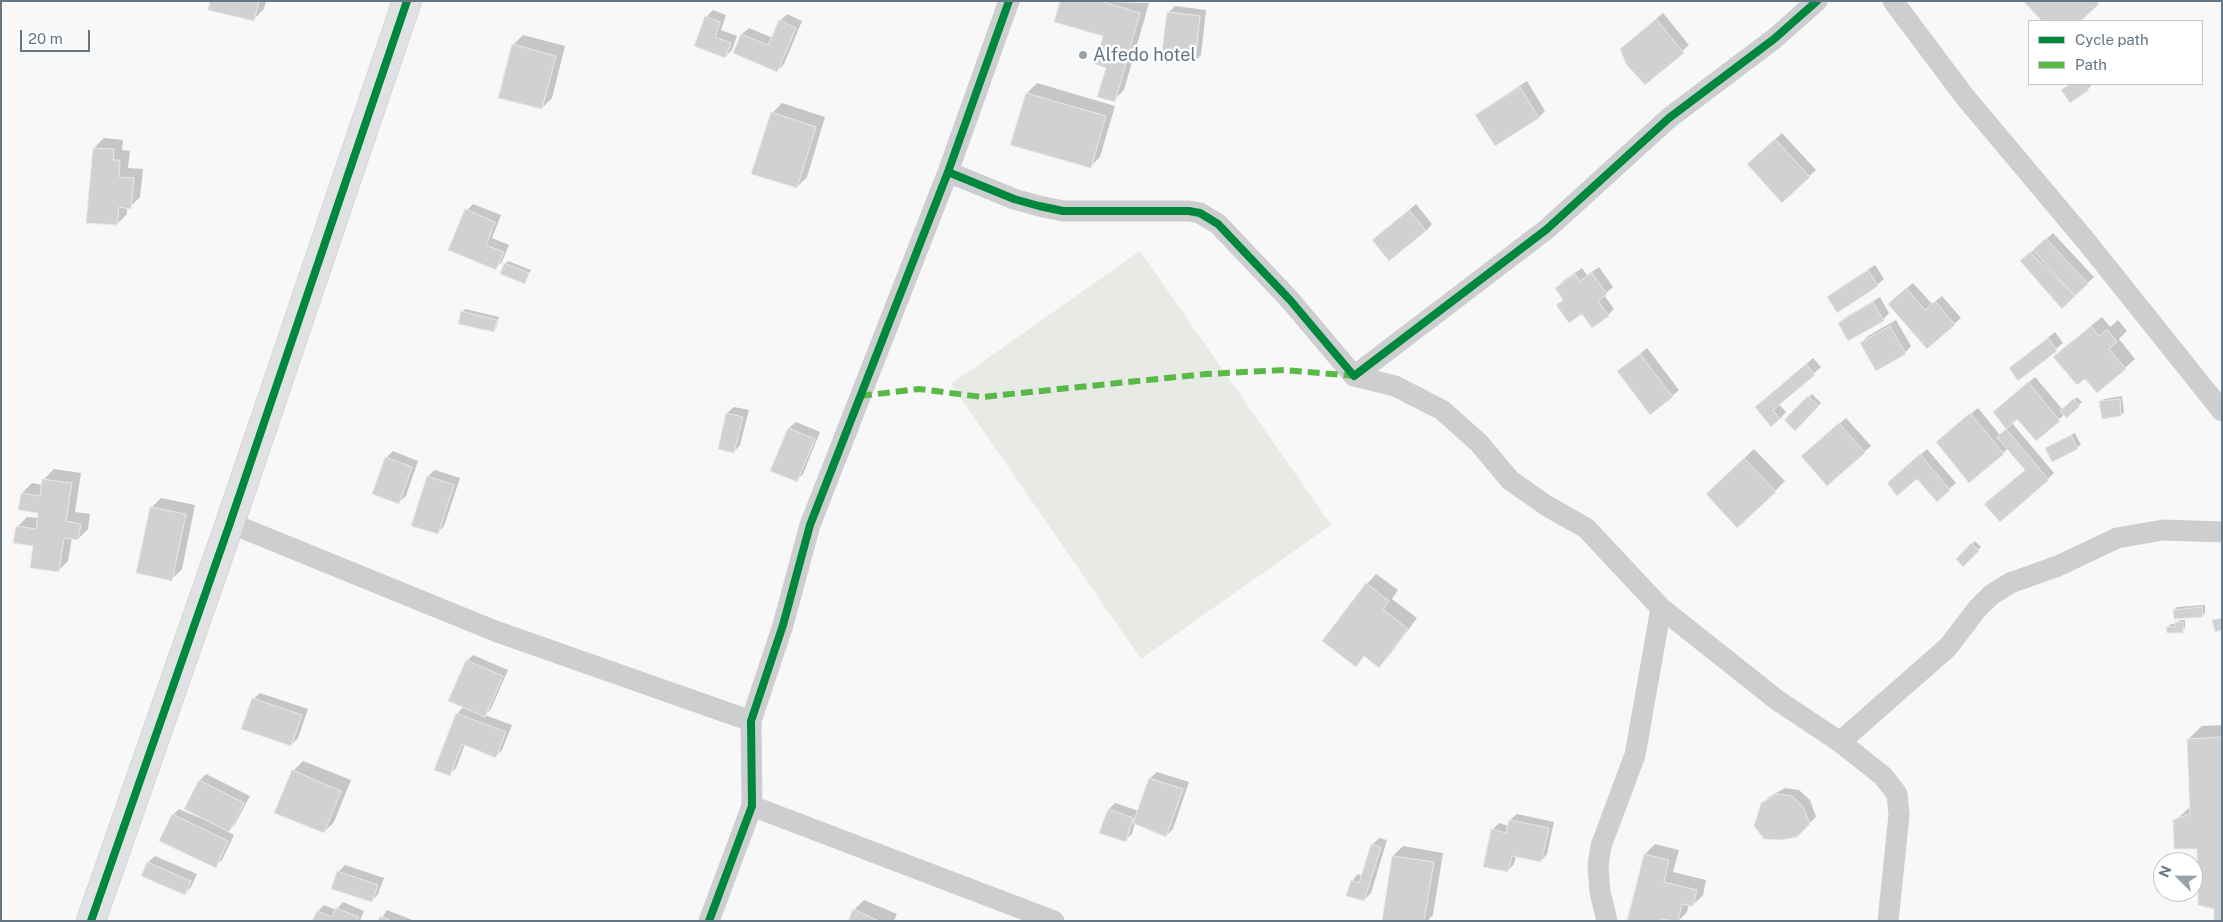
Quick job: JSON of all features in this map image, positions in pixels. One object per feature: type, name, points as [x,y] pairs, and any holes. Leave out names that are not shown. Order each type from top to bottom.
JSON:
[{"type":"street","points":[[91,921],[230,523],[407,1]]},
{"type":"street","points":[[709,921],[752,806],[751,722],[783,625],[810,525],[948,172],[1009,1]]},
{"type":"street","points":[[1354,376],[1547,229],[1669,118],[1774,40],[1817,1]]},
{"type":"street","points":[[1893,1],[1965,97],[2086,241],[2222,411]]},
{"type":"street","points":[[948,172],[1014,199],[1063,211],[1189,211],[1200,213],[1218,224],[1290,300],[1354,376],[1395,386],[1442,410],[1479,443],[1510,480],[1547,506],[1586,528],[1660,608],[1777,700],[1840,742],[1883,776],[1897,794],[1899,814],[1888,921]]},
{"type":"street","points":[[230,523],[495,631],[751,722]]},
{"type":"street","points":[[1840,742],[1948,647],[1978,609],[1992,595],[2010,583],[2058,566],[2116,538],[2163,530],[2222,532]]},
{"type":"street","points":[[1607,921],[1600,892],[1598,866],[1601,846],[1636,755],[1660,608]]},
{"type":"street","points":[[752,806],[1054,921]]},
{"type":"shaded area","points":[[1140,251],[1331,525],[1141,659],[951,384]]},
{"type":"building","points":[[210,1],[259,1],[254,21],[208,10]]},
{"type":"building","points":[[1060,1],[1100,1],[1140,13],[1115,102],[1097,97],[1106,68],[1095,64],[1103,36],[1054,22]]},
{"type":"building","points":[[2023,1],[2096,1],[2099,4],[2082,20],[2041,20]]},
{"type":"building","points":[[1167,12],[1200,16],[1195,63],[1161,59]]},
{"type":"building","points":[[705,16],[720,22],[715,37],[731,43],[725,58],[694,46]]},
{"type":"building","points":[[1656,19],[1684,53],[1645,85],[1626,64],[1620,49]]},
{"type":"building","points":[[779,20],[796,28],[777,72],[733,53],[741,34],[768,45]]},
{"type":"building","points":[[512,44],[556,56],[542,109],[498,98]]},
{"type":"building","points":[[2068,85],[2086,85],[2089,90],[2070,103],[2061,90]]},
{"type":"building","points":[[1520,87],[1539,118],[1495,146],[1475,115]]},
{"type":"building","points":[[1026,93],[1106,116],[1091,168],[1010,145]]},
{"type":"building","points":[[771,112],[816,127],[797,188],[751,174]]},
{"type":"building","points":[[1775,139],[1810,177],[1782,203],[1747,164]]},
{"type":"building","points":[[93,148],[114,149],[113,160],[120,160],[119,177],[134,178],[131,209],[119,207],[117,225],[86,223]]},
{"type":"building","points":[[465,209],[495,222],[486,245],[504,252],[496,270],[448,250]]},
{"type":"building","points":[[1409,210],[1426,231],[1389,261],[1372,240]]},
{"type":"building","points":[[2046,238],[2088,284],[2075,296],[2033,250]]},
{"type":"building","points":[[2030,252],[2075,296],[2062,309],[2020,261]]},
{"type":"building","points":[[504,263],[529,273],[525,284],[500,274]]},
{"type":"building","points":[[1868,270],[1878,286],[1837,313],[1827,297]]},
{"type":"building","points":[[1592,273],[1607,294],[1598,301],[1609,316],[1592,328],[1582,314],[1569,323],[1556,305],[1563,300],[1555,288],[1575,274],[1580,281]]},
{"type":"building","points":[[1906,288],[1925,310],[1935,301],[1955,325],[1927,349],[1888,304]]},
{"type":"building","points":[[1873,302],[1884,321],[1848,341],[1838,323]]},
{"type":"building","points":[[461,311],[497,320],[494,332],[458,324]]},
{"type":"building","points":[[1890,326],[1906,354],[1876,371],[1860,343]]},
{"type":"building","points":[[2091,326],[2099,336],[2107,329],[2117,342],[2109,349],[2126,369],[2097,393],[2085,379],[2077,385],[2053,357]]},
{"type":"building","points":[[2048,338],[2057,351],[2018,381],[2009,368]]},
{"type":"building","points":[[1640,354],[1673,397],[1650,415],[1617,371]]},
{"type":"building","points":[[1806,364],[1815,375],[1773,410],[1780,419],[1771,427],[1755,407]]},
{"type":"building","points":[[2028,382],[2060,421],[2036,441],[2017,419],[2006,429],[1993,412]]},
{"type":"building","points":[[1808,396],[1819,406],[1795,431],[1784,420]]},
{"type":"building","points":[[2073,399],[2080,406],[2067,418],[2060,411]]},
{"type":"building","points":[[2120,399],[2121,416],[2102,419],[2099,401]]},
{"type":"building","points":[[726,413],[743,417],[734,453],[718,449]]},
{"type":"building","points":[[1970,413],[2004,454],[1969,483],[1936,442]]},
{"type":"building","points":[[1839,423],[1865,453],[1827,486],[1801,456]]},
{"type":"building","points":[[788,428],[815,439],[797,482],[770,471]]},
{"type":"building","points":[[2006,429],[2049,480],[2000,522],[1984,504],[2025,470],[1997,437]]},
{"type":"building","points":[[2071,435],[2078,449],[2052,462],[2045,448]]},
{"type":"building","points":[[1920,454],[1950,490],[1937,502],[1917,479],[1897,496],[1887,483]]},
{"type":"building","points":[[385,457],[412,467],[399,504],[372,494]]},
{"type":"building","points":[[1744,458],[1776,492],[1737,528],[1706,494]]},
{"type":"building","points":[[427,476],[454,485],[438,534],[411,526]]},
{"type":"building","points":[[42,479],[72,483],[66,521],[81,524],[78,540],[64,538],[59,572],[30,568],[33,546],[13,543],[16,526],[36,529],[38,513],[18,510],[21,493],[40,496]]},
{"type":"building","points":[[150,507],[186,514],[172,581],[136,573]]},
{"type":"building","points":[[1971,543],[1979,551],[1963,567],[1956,559]]},
{"type":"building","points":[[1366,583],[1389,601],[1383,609],[1408,629],[1379,668],[1364,656],[1356,667],[1322,641]]},
{"type":"building","points":[[2202,607],[2203,617],[2174,619],[2173,610]]},
{"type":"building","points":[[2222,618],[2222,630],[2215,632],[2212,620]]},
{"type":"building","points":[[2175,622],[2183,622],[2183,633],[2167,633],[2166,627],[2175,627]]},
{"type":"building","points":[[466,660],[503,676],[485,717],[448,701]]},
{"type":"building","points":[[252,698],[302,715],[291,746],[241,729]]},
{"type":"building","points":[[456,713],[506,732],[496,758],[462,744],[450,776],[434,770]]},
{"type":"building","points":[[2222,737],[2222,921],[2214,921],[2214,909],[2198,905],[2198,902],[2203,902],[2203,852],[2197,852],[2197,849],[2174,849],[2173,820],[2190,814],[2187,739]]},
{"type":"building","points":[[292,770],[341,791],[324,833],[274,813]]},
{"type":"building","points":[[1149,778],[1183,789],[1166,837],[1133,823]]},
{"type":"building","points":[[199,780],[244,803],[229,832],[184,809]]},
{"type":"building","points":[[1777,794],[1792,796],[1803,807],[1810,824],[1797,837],[1781,840],[1764,839],[1754,826],[1761,803]]},
{"type":"building","points":[[1108,809],[1133,818],[1126,842],[1099,833]]},
{"type":"building","points":[[172,814],[228,841],[216,868],[159,841]]},
{"type":"building","points":[[1509,820],[1549,828],[1541,862],[1512,856],[1508,872],[1483,867],[1491,829],[1506,833]]},
{"type":"building","points":[[1371,844],[1381,847],[1364,901],[1346,896],[1351,880],[1359,883]]},
{"type":"building","points":[[1644,854],[1669,860],[1664,882],[1697,890],[1693,906],[1682,904],[1678,921],[1659,919],[1658,921],[1627,921]]},
{"type":"building","points":[[1392,856],[1434,862],[1424,921],[1382,921]]},
{"type":"building","points":[[147,862],[191,881],[185,895],[141,876]]},
{"type":"building","points":[[337,871],[378,885],[372,902],[331,889]]},
{"type":"building","points":[[336,908],[359,917],[357,921],[312,921],[317,911],[332,917]]},
{"type":"building","points":[[853,909],[879,921],[848,921]]},
{"type":"building","points":[[380,916],[392,921],[378,921]]},
{"type":"marked path","points":[[860,396],[919,389],[982,397],[1206,374],[1284,370],[1354,376]]},
{"type":"cycle path","points":[[91,921],[230,523],[407,1]]},
{"type":"cycle path","points":[[709,921],[752,806],[751,721],[783,625],[810,525],[948,172],[1009,1]]},
{"type":"cycle path","points":[[948,172],[1014,199],[1063,211],[1189,211],[1200,213],[1218,224],[1290,300],[1354,376],[1547,229],[1669,118],[1774,39],[1817,1]]},
{"type":"place","name":"Alfedo hotel","points":[[1083,55]]}]
